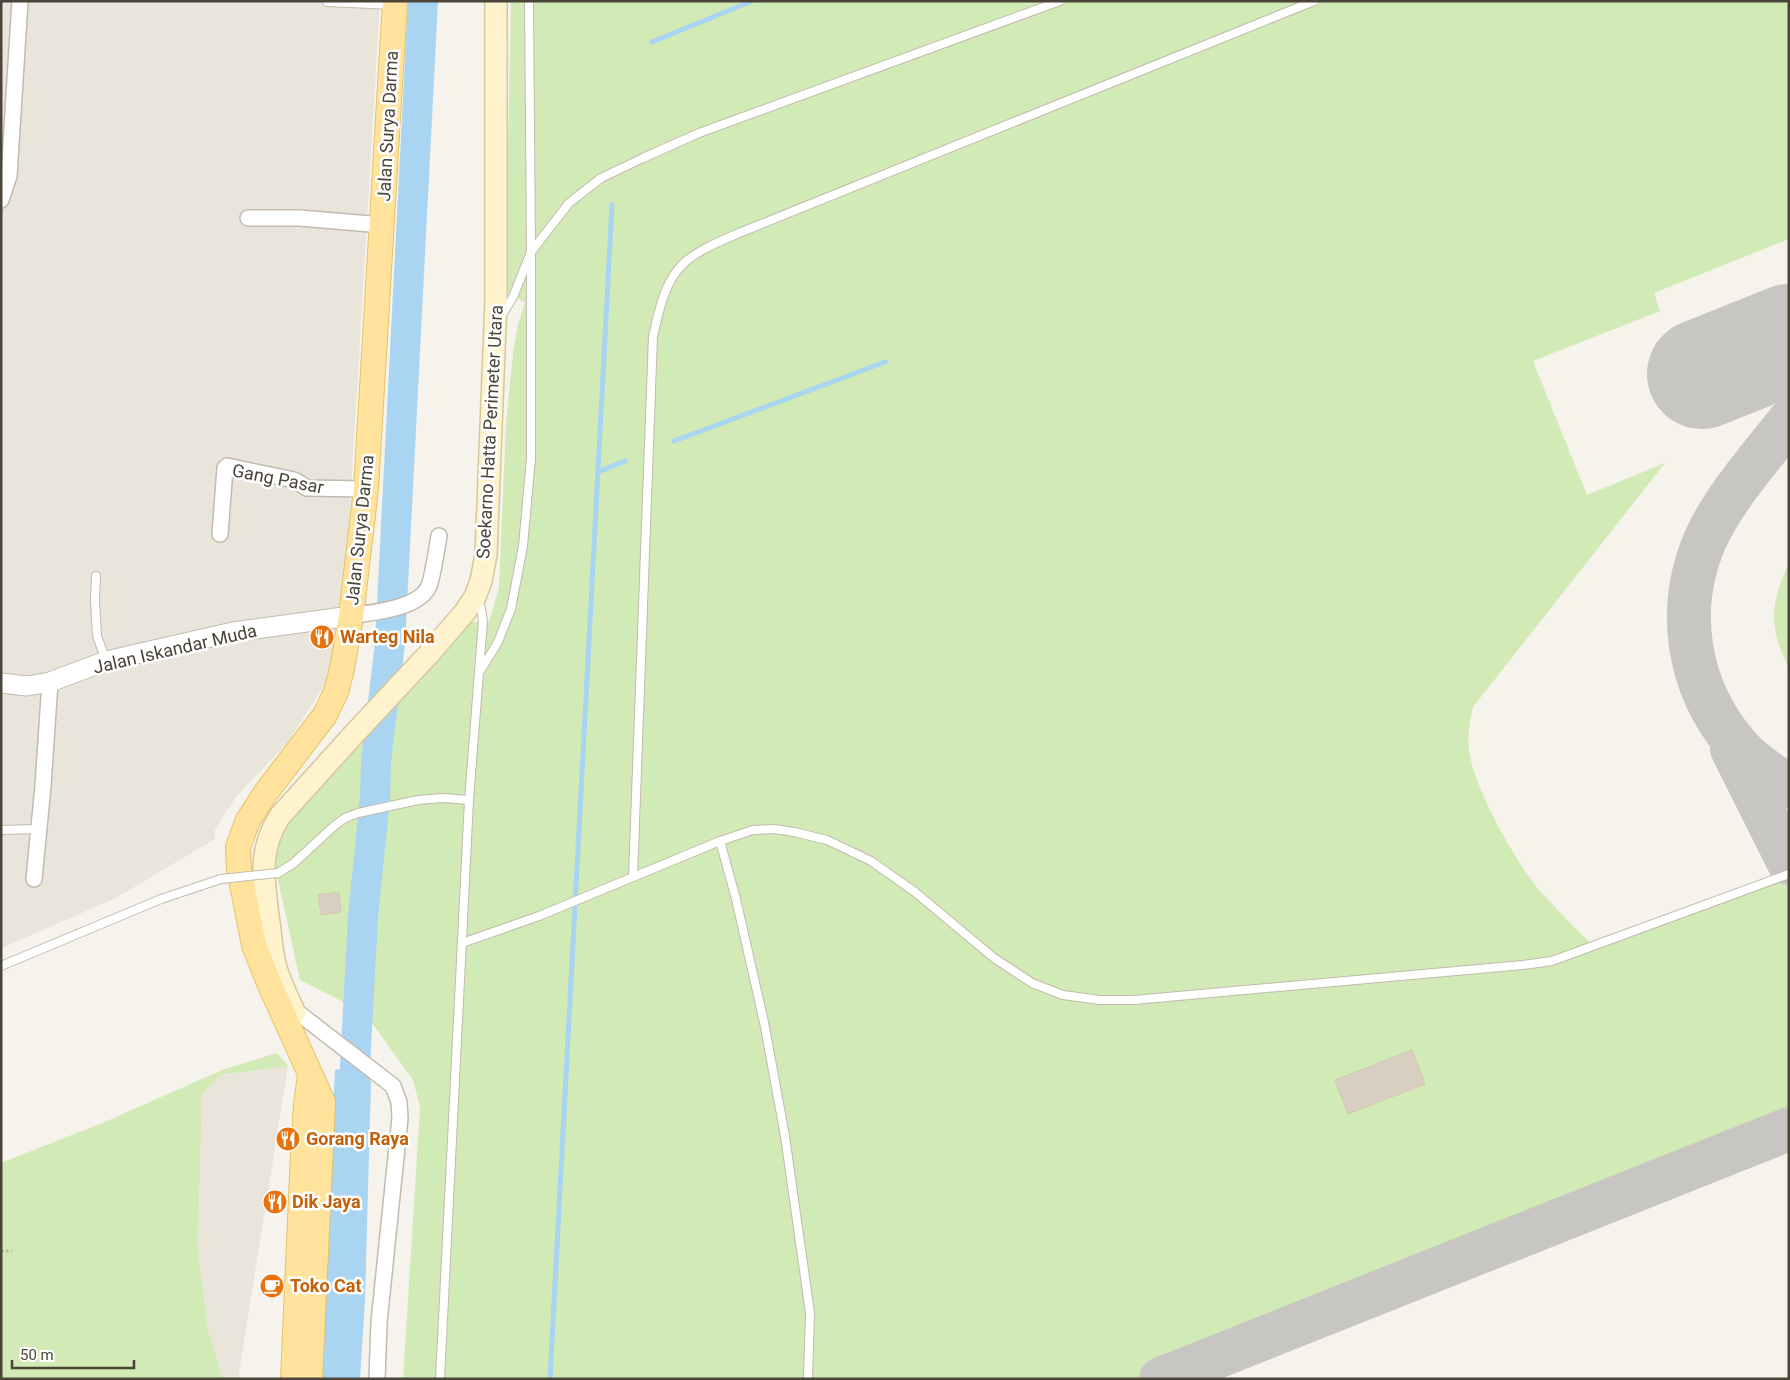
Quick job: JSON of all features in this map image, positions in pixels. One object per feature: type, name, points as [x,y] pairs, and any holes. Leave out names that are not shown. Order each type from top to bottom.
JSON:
[{"type":"main road","name":"Soekarno Hatta Perimeter Utara","points":[[310,1076],[312,1056],[310,1047],[276,967],[263,874],[265,851],[271,829],[280,816],[459,619],[475,597],[486,555],[496,326],[496,1]]},
{"type":"main road","name":"Jalan Surya Darma","points":[[310,1379],[323,1102],[269,983],[254,945],[239,869],[238,847],[248,820],[267,791],[325,715],[336,692],[352,616],[366,489],[395,3]]},
{"type":"main road","points":[[292,1379],[303,1152],[310,1076]]},
{"type":"street","points":[[1,200],[9,176],[20,1]]},
{"type":"street","points":[[248,218],[300,218],[382,225]]},
{"type":"street","name":"Gang Pasar","points":[[220,534],[225,468],[227,466],[294,480],[307,488],[366,489]]},
{"type":"street","points":[[352,616],[402,606],[421,598],[429,586],[439,536]]},
{"type":"street","name":"Jalan Iskandar Muda","points":[[1,683],[27,686],[50,682],[106,661],[233,632],[352,616]]},
{"type":"street","points":[[34,879],[50,682]]},
{"type":"street","points":[[292,1008],[393,1086],[399,1102],[400,1118],[380,1322],[377,1379]]},
{"type":"lane","points":[[479,673],[498,642],[511,609],[523,546],[532,458],[529,1]]},
{"type":"lane","points":[[496,326],[513,297],[531,252],[569,203],[601,178],[699,133],[1060,1]]},
{"type":"lane","points":[[633,877],[653,336],[660,305],[671,280],[684,263],[702,250],[739,233],[1314,1]]},
{"type":"lane","points":[[327,2],[395,3]]},
{"type":"lane","points":[[96,576],[97,636],[106,661]]},
{"type":"lane","points":[[440,1379],[470,800],[483,621],[481,608],[475,597]]},
{"type":"lane","points":[[1,966],[160,900],[222,879],[278,873],[294,862],[334,826],[358,812],[418,800],[442,798],[470,800]]},
{"type":"lane","points":[[1,830],[38,829]]},
{"type":"lane","points":[[462,943],[568,904],[720,841],[753,830],[774,829],[827,840],[871,861],[915,892],[994,958],[1032,983],[1063,994],[1100,1000],[1123,1000],[1552,961],[1789,874]]},
{"type":"lane","points":[[720,841],[736,899],[764,1022],[785,1136],[810,1313],[808,1379]]},
{"type":"path","points":[[1,1251],[12,1251]]},
{"type":"shaded area","points":[[3,1],[380,1],[341,660],[287,743],[236,797],[215,829],[215,839],[116,898],[1,948],[1,19]]},
{"type":"shaded area","points":[[288,1066],[238,1379],[223,1379],[208,1330],[198,1247],[202,1095],[219,1075]]},
{"type":"green space","points":[[511,1],[1789,1],[1789,239],[1654,293],[1660,311],[1533,361],[1587,495],[1665,463],[1473,707],[1469,750],[1480,788],[1509,846],[1540,891],[1593,946],[1789,874],[1789,1128],[1161,1379],[403,1379],[420,1107],[413,1080],[365,1013],[300,980],[274,862],[273,835],[472,622],[489,622],[499,588],[506,423],[513,353],[518,324],[525,303],[505,291]]},
{"type":"green space","points":[[1789,563],[1789,668],[1777,640],[1774,616],[1778,591]]},
{"type":"green space","points":[[277,1053],[288,1066],[219,1075],[202,1095],[198,1247],[208,1330],[223,1379],[1,1379],[1,1163],[107,1121],[222,1070]]},
{"type":"water","points":[[355,1066],[371,1082],[365,1299],[360,1379],[319,1379],[335,1070]]},
{"type":"building","points":[[339,892],[341,912],[321,915],[318,895]]},
{"type":"building","points":[[1412,1050],[1425,1084],[1348,1114],[1335,1080]]},
{"type":"waterway","points":[[355,1088],[363,917],[375,798],[376,762],[390,643],[423,1]]},
{"type":"waterway","points":[[652,42],[752,1]]},
{"type":"waterway","points":[[550,1379],[612,205]]},
{"type":"waterway","points":[[674,441],[885,362]]},
{"type":"waterway","points":[[598,472],[625,461]]},
{"type":"taxiway","points":[[1789,421],[1733,492],[1706,538],[1696,565],[1689,619],[1691,646],[1697,672],[1706,697],[1719,721],[1736,744],[1754,762],[1789,786]]},
{"type":"taxiway","points":[[1732,749],[1789,863]]},
{"type":"taxiway","points":[[1161,1379],[1789,1129]]},
{"type":"runway","points":[[1702,374],[1789,339]]},
{"type":"place","name":"Warteg Nila","points":[[322,637]]},
{"type":"place","name":"Gorang Raya","points":[[288,1139]]},
{"type":"place","name":"Dik Jaya","points":[[275,1202]]},
{"type":"place","name":"Toko Cat","points":[[272,1286]]}]
